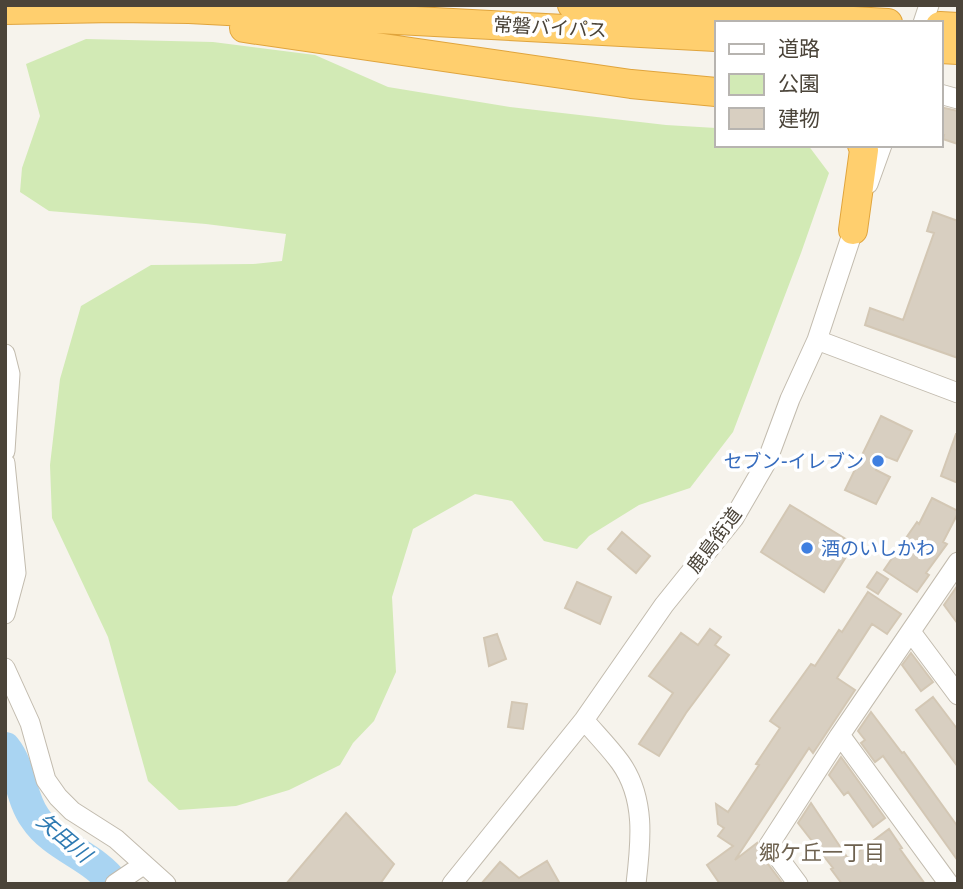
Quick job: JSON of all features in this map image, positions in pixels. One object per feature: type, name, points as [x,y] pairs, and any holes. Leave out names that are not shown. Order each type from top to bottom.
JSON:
[{"type":"highway","name":"常磐バイパス","points":[[572,5],[853,21]]},
{"type":"highway","name":"常磐バイパス","points":[[19,11],[190,9],[715,37]]},
{"type":"highway","points":[[19,11],[112,23],[159,22],[252,29],[631,84],[715,92]]},
{"type":"highway","points":[[853,230],[863,147]]},
{"type":"street","name":"鹿島街道","points":[[452,884],[584,720],[664,605],[734,518],[766,461],[817,340],[881,147]]},
{"type":"street","points":[[817,340],[958,393]]},
{"type":"street","points":[[5,354],[10,374],[5,451]]},
{"type":"street","points":[[5,463],[16,573],[5,614]]},
{"type":"street","points":[[798,884],[769,845],[958,562]]},
{"type":"street","points":[[911,632],[958,695]]},
{"type":"street","points":[[5,668],[30,723],[46,780],[58,797],[72,811],[116,839],[166,884]]},
{"type":"street","points":[[584,720],[621,763],[633,785],[642,840],[636,884]]},
{"type":"street","points":[[840,735],[949,884]]},
{"type":"street","points":[[115,884],[143,865]]},
{"type":"green space","points":[[86,39],[213,42],[315,55],[388,87],[510,107],[715,128],[715,147],[810,147],[829,173],[733,432],[690,488],[639,505],[589,536],[577,549],[544,541],[512,501],[475,494],[413,529],[392,597],[396,672],[374,721],[353,743],[340,765],[289,790],[236,806],[179,810],[148,781],[108,637],[52,518],[50,465],[60,379],[81,306],[151,265],[253,264],[282,261],[286,234],[206,224],[49,211],[20,192],[22,168],[40,116],[26,64]]},
{"type":"building","points":[[942,107],[958,111],[958,144],[943,139]]},
{"type":"building","points":[[933,212],[958,221],[958,358],[865,325],[870,308],[903,320],[934,233],[927,231]]},
{"type":"building","name":"セブン-イレブン","points":[[881,416],[912,431],[897,461],[882,455],[876,470],[890,477],[876,504],[845,490]]},
{"type":"building","points":[[958,434],[958,483],[941,476]]},
{"type":"building","points":[[932,498],[958,513],[943,542],[947,544],[926,573],[929,575],[917,592],[884,570],[917,522],[919,524]]},
{"type":"building","name":"酒のいしかわ","points":[[790,505],[854,544],[824,592],[761,552]]},
{"type":"building","points":[[622,532],[650,556],[636,573],[608,549]]},
{"type":"building","points":[[877,572],[888,579],[878,594],[867,587]]},
{"type":"building","points":[[577,582],[611,597],[600,624],[565,608]]},
{"type":"building","points":[[958,585],[958,624],[944,605]]},
{"type":"building","points":[[868,592],[901,614],[887,634],[872,624],[837,678],[855,690],[813,753],[809,748],[735,860],[757,843],[759,852],[783,884],[720,884],[707,865],[733,846],[718,836],[724,828],[718,824],[716,804],[728,812],[780,728],[770,721],[811,664],[815,666],[839,630],[842,632]]},
{"type":"building","points":[[710,629],[721,637],[715,645],[729,655],[686,713],[659,756],[639,744],[673,693],[649,676],[681,633],[698,645]]},
{"type":"building","points":[[497,634],[506,659],[489,666],[484,638]]},
{"type":"building","points":[[911,653],[933,682],[921,691],[902,665]]},
{"type":"building","points":[[933,697],[958,730],[958,767],[916,710]]},
{"type":"building","points":[[512,702],[527,704],[523,729],[508,727]]},
{"type":"building","points":[[871,712],[902,753],[904,752],[958,827],[958,861],[883,756],[875,762],[861,743],[865,740],[858,731]]},
{"type":"building","points":[[841,757],[885,818],[873,827],[848,792],[844,795],[829,775]]},
{"type":"building","points":[[811,803],[850,858],[889,829],[925,884],[842,884],[798,823]]},
{"type":"building","points":[[346,813],[394,864],[380,884],[286,884]]},
{"type":"building","points":[[547,861],[560,884],[481,884],[500,862],[519,878]]},
{"type":"waterway","name":"矢田川","points":[[5,748],[14,764],[30,810],[43,828],[96,866],[114,884]]},
{"type":"place","name":"セブン-イレブン","points":[[878,461]]},
{"type":"place","name":"酒のいしかわ","points":[[807,548]]},
{"type":"district","name":"郷ケ丘一丁目","points":[[822,853]]}]
